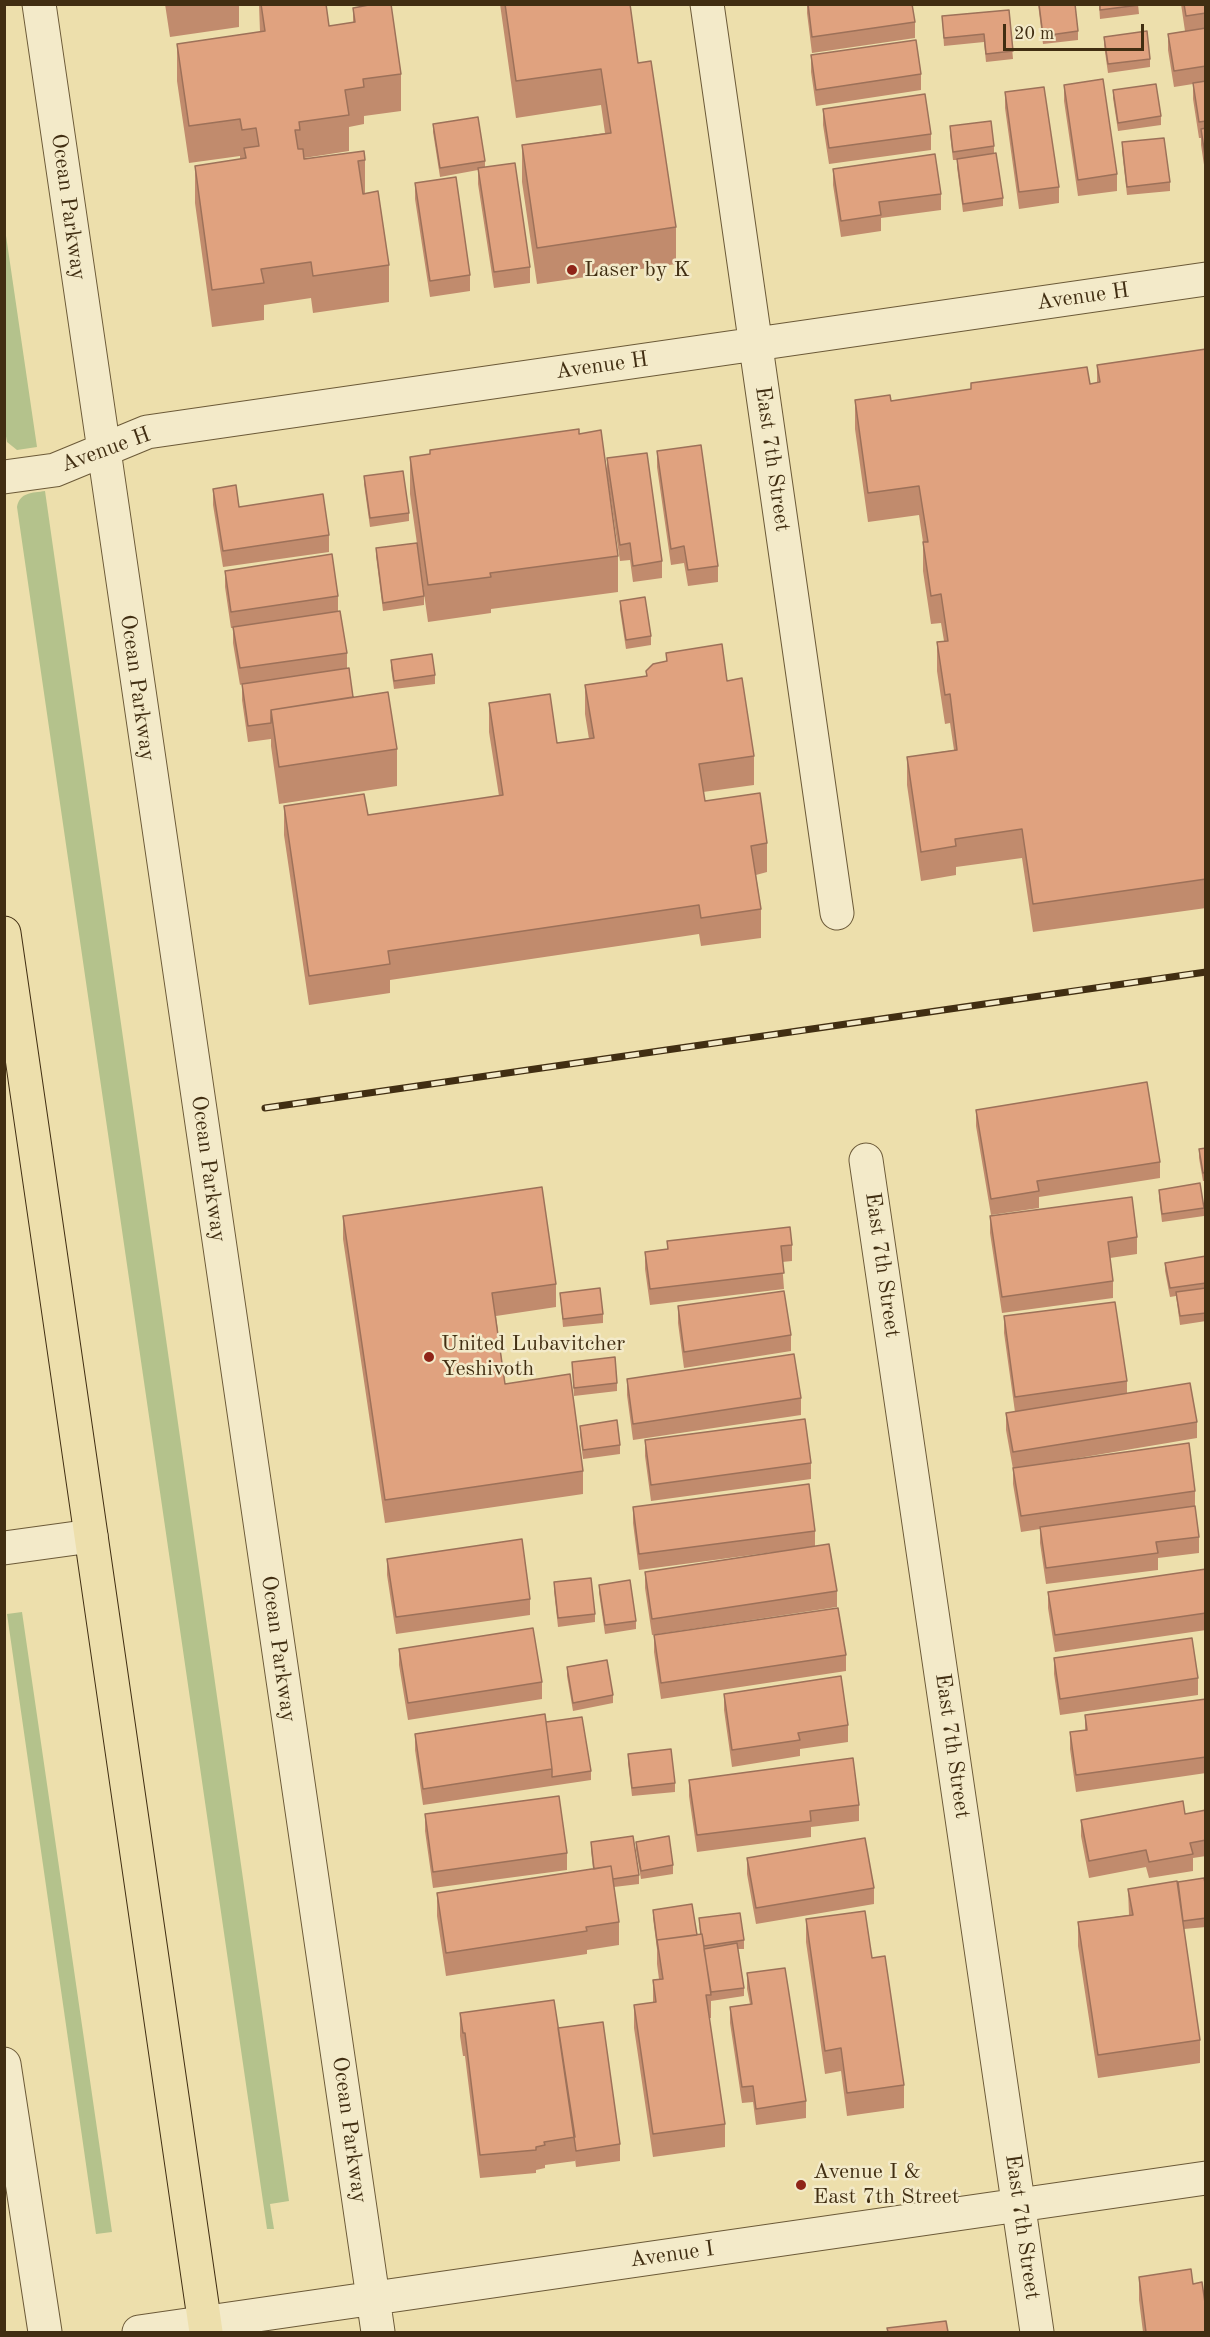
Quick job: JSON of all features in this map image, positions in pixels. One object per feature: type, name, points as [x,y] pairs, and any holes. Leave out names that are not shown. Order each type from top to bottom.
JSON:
[{"type":"main road","points":[[4,933],[205,2328]]},
{"type":"street","name":"Ocean Parkway","points":[[39,4],[378,2332]]},
{"type":"street","name":"East 7th Street","points":[[707,4],[837,913]]},
{"type":"street","name":"Avenue H","points":[[4,477],[55,470],[147,432],[170,428],[1206,279]]},
{"type":"street","name":"East 7th Street","points":[[866,1160],[1037,2332]]},
{"type":"street","points":[[4,1548],[92,1536]]},
{"type":"street","points":[[4,2064],[45,2332]]},
{"type":"street","name":"Avenue I","points":[[139,2332],[205,2328],[374,2298],[1206,2178]]},
{"type":"green space","points":[[4,222],[37,447],[17,450],[7,442],[4,425]]},
{"type":"green space","points":[[45,491],[289,2201],[270,2204],[274,2229],[267,2229],[17,507],[24,496]]},
{"type":"green space","points":[[22,1612],[112,2232],[96,2234],[7,1614]]},
{"type":"building","points":[[261,4],[326,4],[329,26],[355,22],[353,8],[391,4],[401,74],[363,79],[364,87],[345,90],[349,115],[299,122],[300,130],[295,130],[298,149],[303,149],[304,159],[364,151],[365,160],[358,161],[363,194],[378,191],[389,265],[313,276],[311,262],[261,269],[264,283],[212,290],[195,166],[246,158],[244,148],[259,146],[256,128],[242,130],[240,119],[189,126],[177,44],[265,31]]},
{"type":"building","points":[[505,4],[630,4],[638,63],[651,61],[676,227],[537,248],[522,145],[611,133],[601,69],[516,81]]},
{"type":"building","points":[[808,4],[912,4],[915,22],[812,37]]},
{"type":"building","points":[[1039,4],[1075,4],[1078,31],[1043,36]]},
{"type":"building","points":[[1100,4],[1138,4],[1139,5],[1100,10]]},
{"type":"building","points":[[1184,4],[1206,4],[1206,13],[1186,16]]},
{"type":"building","points":[[1009,10],[1013,51],[986,54],[984,34],[944,38],[942,16]]},
{"type":"building","points":[[1206,28],[1206,66],[1174,71],[1168,34]]},
{"type":"building","points":[[1147,31],[1150,59],[1108,64],[1104,37]]},
{"type":"building","points":[[916,40],[921,74],[816,90],[811,55]]},
{"type":"building","points":[[1103,79],[1117,174],[1078,180],[1064,85]]},
{"type":"building","points":[[1206,81],[1206,121],[1199,122],[1193,83]]},
{"type":"building","points":[[1156,84],[1161,116],[1118,123],[1113,90]]},
{"type":"building","points":[[1044,87],[1059,187],[1019,192],[1005,92]]},
{"type":"building","points":[[925,94],[931,134],[829,148],[823,109]]},
{"type":"building","points":[[478,117],[485,161],[440,168],[433,124]]},
{"type":"building","points":[[991,121],[994,146],[953,152],[950,126]]},
{"type":"building","points":[[1206,128],[1206,162],[1201,129]]},
{"type":"building","points":[[1164,138],[1170,182],[1127,187],[1122,142]]},
{"type":"building","points":[[996,153],[1003,198],[963,204],[957,159]]},
{"type":"building","points":[[935,154],[941,194],[879,202],[881,215],[841,221],[833,169]]},
{"type":"building","points":[[515,163],[530,267],[494,272],[478,168]]},
{"type":"building","points":[[456,177],[470,275],[430,281],[415,183]]},
{"type":"building","points":[[1206,349],[1206,879],[1033,904],[1022,829],[955,839],[956,846],[921,852],[907,757],[957,750],[950,694],[945,695],[937,642],[948,641],[941,594],[931,596],[923,542],[928,542],[919,486],[868,493],[855,400],[890,395],[891,401],[971,389],[971,383],[1087,367],[1090,384],[1100,382],[1097,365]]},
{"type":"building","points":[[579,429],[579,434],[601,430],[618,556],[490,573],[491,577],[428,585],[410,457],[430,454],[430,450]]},
{"type":"building","points":[[701,445],[718,566],[688,570],[684,546],[671,549],[657,451]]},
{"type":"building","points":[[647,453],[662,561],[633,566],[630,543],[620,545],[607,458]]},
{"type":"building","points":[[403,471],[409,513],[370,518],[364,476]]},
{"type":"building","points":[[236,485],[239,507],[323,494],[329,535],[223,551],[213,489]]},
{"type":"building","points":[[417,543],[424,596],[383,603],[376,548]]},
{"type":"building","points":[[332,554],[338,596],[231,612],[225,571]]},
{"type":"building","points":[[645,597],[651,636],[626,640],[620,601]]},
{"type":"building","points":[[340,611],[347,653],[240,668],[233,627]]},
{"type":"building","points":[[722,644],[727,681],[742,678],[754,756],[699,764],[705,801],[760,793],[767,843],[751,846],[761,909],[701,918],[699,905],[388,951],[390,964],[309,976],[284,806],[364,794],[368,815],[503,795],[489,703],[550,694],[557,743],[594,738],[585,685],[647,676],[646,671],[653,664],[667,661],[666,653]]},
{"type":"building","points":[[432,654],[435,675],[394,681],[391,660]]},
{"type":"building","points":[[349,668],[353,697],[271,710],[271,723],[248,726],[242,684]]},
{"type":"building","points":[[388,692],[397,749],[279,767],[271,710]]},
{"type":"building","points":[[1147,1082],[1160,1162],[1037,1181],[1039,1191],[991,1199],[976,1110]]},
{"type":"building","points":[[1206,1148],[1206,1172],[1203,1173],[1199,1149]]},
{"type":"building","points":[[1200,1183],[1204,1208],[1162,1214],[1159,1190]]},
{"type":"building","name":"United Lubavitcher Yeshivoth","points":[[542,1187],[556,1284],[492,1293],[505,1384],[570,1374],[583,1471],[385,1500],[343,1216]]},
{"type":"building","points":[[1132,1197],[1137,1237],[1108,1242],[1113,1281],[1002,1297],[990,1216]]},
{"type":"building","points":[[790,1227],[792,1245],[781,1246],[784,1273],[650,1289],[645,1252],[668,1249],[667,1241]]},
{"type":"building","points":[[1206,1256],[1206,1283],[1170,1288],[1165,1263]]},
{"type":"building","points":[[600,1288],[603,1314],[563,1319],[560,1293]]},
{"type":"building","points":[[1206,1288],[1206,1313],[1180,1316],[1176,1292]]},
{"type":"building","points":[[784,1291],[791,1335],[684,1352],[678,1306]]},
{"type":"building","points":[[1115,1302],[1127,1381],[1015,1397],[1004,1316]]},
{"type":"building","points":[[794,1354],[801,1398],[633,1424],[627,1379]]},
{"type":"building","points":[[615,1357],[617,1383],[574,1388],[572,1362]]},
{"type":"building","points":[[1190,1383],[1197,1422],[1013,1452],[1006,1413]]},
{"type":"building","points":[[805,1419],[811,1463],[651,1485],[645,1440]]},
{"type":"building","points":[[617,1420],[620,1445],[583,1450],[580,1426]]},
{"type":"building","points":[[1189,1443],[1195,1491],[1021,1516],[1013,1468]]},
{"type":"building","points":[[809,1484],[815,1531],[639,1554],[633,1507]]},
{"type":"building","points":[[1195,1506],[1199,1537],[1156,1542],[1158,1553],[1046,1568],[1040,1527]]},
{"type":"building","points":[[522,1539],[530,1599],[396,1617],[387,1559]]},
{"type":"building","points":[[829,1544],[837,1591],[652,1619],[645,1572]]},
{"type":"building","points":[[1206,1569],[1206,1613],[1055,1635],[1048,1592]]},
{"type":"building","points":[[591,1578],[595,1614],[558,1618],[554,1582]]},
{"type":"building","points":[[630,1580],[636,1621],[605,1625],[599,1585]]},
{"type":"building","points":[[838,1608],[846,1655],[661,1683],[654,1635]]},
{"type":"building","points":[[533,1628],[542,1682],[408,1703],[399,1649]]},
{"type":"building","points":[[1192,1638],[1198,1678],[1060,1699],[1054,1658]]},
{"type":"building","points":[[607,1660],[613,1695],[573,1703],[567,1667]]},
{"type":"building","points":[[841,1676],[848,1725],[798,1733],[800,1740],[732,1750],[724,1694]]},
{"type":"building","points":[[1206,1699],[1206,1757],[1076,1775],[1070,1732],[1087,1730],[1085,1715]]},
{"type":"building","points":[[545,1714],[552,1769],[423,1789],[415,1734]]},
{"type":"building","points":[[582,1717],[591,1771],[552,1777],[546,1722]]},
{"type":"building","points":[[671,1749],[675,1783],[632,1788],[628,1754]]},
{"type":"building","points":[[853,1758],[859,1805],[810,1811],[811,1821],[697,1835],[689,1780]]},
{"type":"building","points":[[559,1796],[567,1853],[433,1872],[425,1814]]},
{"type":"building","points":[[1183,1801],[1185,1814],[1206,1810],[1206,1840],[1190,1843],[1193,1854],[1149,1862],[1146,1850],[1089,1861],[1081,1820]]},
{"type":"building","points":[[633,1836],[639,1875],[613,1879],[611,1866],[594,1869],[591,1842]]},
{"type":"building","points":[[669,1836],[673,1865],[641,1871],[636,1842]]},
{"type":"building","points":[[865,1838],[874,1888],[756,1908],[747,1858]]},
{"type":"building","points":[[611,1866],[619,1922],[586,1927],[587,1931],[446,1953],[437,1893]]},
{"type":"building","points":[[1204,1878],[1206,1918],[1183,1921],[1178,1882]]},
{"type":"building","points":[[1177,1881],[1200,2040],[1098,2055],[1078,1922],[1133,1915],[1128,1889]]},
{"type":"building","points":[[692,1904],[697,1935],[657,1940],[658,1949],[653,1910]]},
{"type":"building","points":[[865,1911],[872,1958],[885,1956],[904,2085],[847,2093],[841,2048],[825,2051],[806,1919]]},
{"type":"building","points":[[740,1913],[744,1940],[704,1946],[699,1918]]},
{"type":"building","points":[[702,1934],[711,1995],[706,1995],[725,2124],[653,2134],[634,2005],[656,2002],[653,1980],[663,1979],[657,1940]]},
{"type":"building","points":[[737,1943],[744,1988],[711,1992],[704,1949]]},
{"type":"building","points":[[785,1968],[806,2101],[756,2109],[753,2086],[742,2087],[730,2007],[752,2004],[747,1973]]},
{"type":"building","points":[[554,2000],[575,2137],[544,2142],[545,2145],[536,2147],[536,2150],[480,2155],[465,2033],[463,2033],[460,2013]]},
{"type":"building","points":[[603,2022],[620,2144],[576,2151],[558,2028]]},
{"type":"building","points":[[1191,2269],[1193,2284],[1202,2282],[1206,2332],[1146,2332],[1139,2277]]},
{"type":"building","points":[[946,2321],[948,2332],[888,2332],[887,2328]]},
{"type":"railway","points":[[265,1108],[1206,972]]},
{"type":"place","name":"Laser by K","points":[[572,270]]},
{"type":"place","name":"United Lubavitcher Yeshivoth","points":[[429,1357]]},
{"type":"place","name":"Avenue I & East 7th Street","points":[[801,2185]]}]
